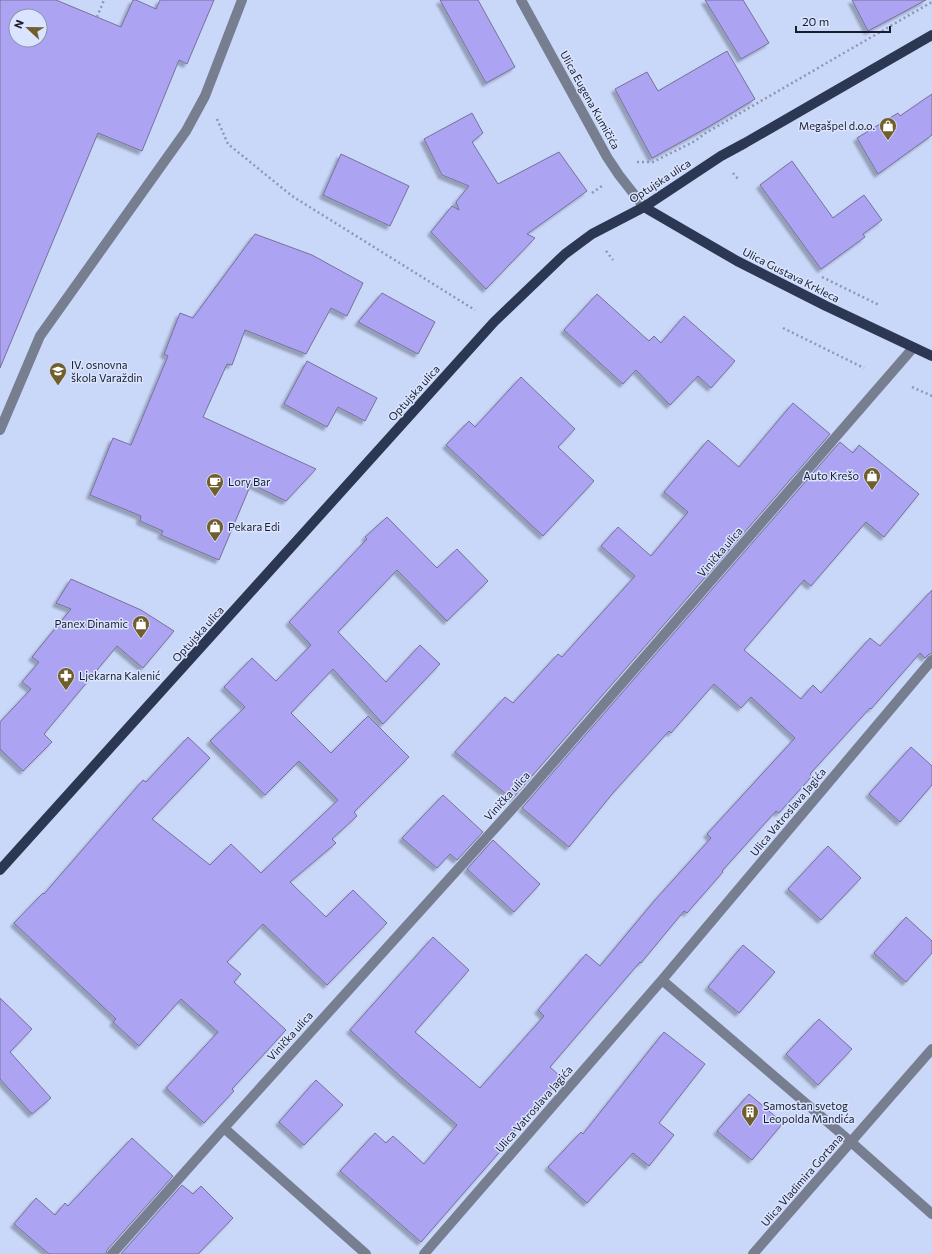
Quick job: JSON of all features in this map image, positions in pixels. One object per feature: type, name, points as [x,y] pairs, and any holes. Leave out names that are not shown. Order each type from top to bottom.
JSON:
[{"type":"main road","name":"Optujska ulica","points":[[0,870],[494,322],[565,254],[592,234],[644,207],[721,156],[932,35]]},
{"type":"main road","name":"Ulica Gustava Krkleca","points":[[644,207],[737,261],[932,356]]},
{"type":"street","points":[[0,430],[40,336],[186,131],[205,96],[242,0]]},
{"type":"street","name":"Ulica Eugena Kumičića","points":[[521,0],[607,156],[619,175],[644,207]]},
{"type":"street","name":"Vinička ulica","points":[[112,1254],[524,796],[913,348]]},
{"type":"street","name":"Ulica Vatroslava Jagića","points":[[424,1254],[662,980],[932,660]]},
{"type":"street","points":[[662,980],[851,1142],[932,1214]]},
{"type":"street","name":"Ulica Vladimira Gortana","points":[[753,1254],[932,1050]]},
{"type":"street","points":[[224,1128],[366,1254]]},
{"type":"path","points":[[96,17],[104,0]]},
{"type":"path","points":[[638,162],[653,162],[695,141],[704,134],[932,2]]},
{"type":"path","points":[[205,96],[228,144],[287,191],[494,322]]},
{"type":"path","points":[[822,277],[884,307]]},
{"type":"path","points":[[783,328],[864,368]]},
{"type":"path","points":[[912,387],[932,396]]},
{"type":"building","points":[[0,0],[56,0],[121,27],[133,0],[156,9],[160,0],[214,0],[187,64],[179,60],[142,151],[98,133],[0,368]]},
{"type":"building","points":[[440,0],[478,0],[515,67],[486,83]]},
{"type":"building","points":[[705,0],[743,0],[769,43],[741,59]]},
{"type":"building","points":[[852,0],[926,0],[868,31]]},
{"type":"building","points":[[727,51],[755,99],[652,158],[615,89],[647,72],[658,91]]},
{"type":"building","name":"Megašpel d.o.o.","points":[[932,94],[932,135],[878,174],[857,138],[898,113],[900,116]]},
{"type":"building","points":[[472,113],[483,133],[472,142],[498,184],[559,152],[587,191],[527,234],[535,238],[486,289],[431,232],[452,206],[459,210],[456,202],[469,186],[442,175],[424,139]]},
{"type":"building","points":[[341,154],[409,186],[390,226],[323,195]]},
{"type":"building","points":[[792,161],[833,218],[864,195],[882,220],[863,234],[865,237],[821,269],[760,185]]},
{"type":"building","points":[[255,234],[312,255],[363,283],[347,316],[331,308],[306,354],[245,330],[232,365],[227,364],[203,417],[316,469],[286,501],[251,484],[219,560],[161,535],[163,531],[140,521],[141,516],[90,495],[113,438],[131,445],[168,356],[164,354],[180,313],[193,318]]},
{"type":"building","points":[[382,293],[435,322],[418,354],[358,322]]},
{"type":"building","points":[[597,294],[649,341],[654,336],[661,343],[684,316],[735,361],[711,388],[698,376],[670,405],[636,370],[623,384],[564,330]]},
{"type":"building","points":[[307,361],[377,398],[365,421],[338,407],[327,427],[284,404]]},
{"type":"building","points":[[521,377],[575,429],[558,447],[594,481],[543,536],[446,445],[469,421],[475,427]]},
{"type":"building","points":[[793,403],[830,434],[512,799],[455,752],[505,697],[513,703],[558,654],[562,657],[635,576],[601,546],[618,527],[651,556],[688,512],[664,492],[708,440],[739,467]]},
{"type":"building","points":[[840,442],[853,453],[859,445],[919,494],[884,537],[866,522],[811,586],[804,580],[744,650],[801,699],[813,685],[821,693],[870,638],[880,646],[932,590],[932,654],[929,654],[925,658],[920,653],[871,709],[870,708],[810,774],[812,776],[779,813],[776,811],[722,871],[723,872],[687,913],[684,911],[641,963],[640,962],[550,1067],[562,1078],[508,1138],[510,1140],[421,1242],[340,1171],[375,1133],[386,1143],[393,1136],[424,1164],[457,1125],[401,1077],[350,1030],[433,937],[469,970],[415,1032],[480,1088],[544,1016],[538,1010],[586,954],[600,966],[655,900],[711,838],[707,834],[795,738],[751,697],[741,708],[714,684],[671,733],[669,731],[613,793],[569,847],[522,808]]},
{"type":"building","points":[[387,517],[437,568],[457,549],[488,581],[447,621],[397,570],[338,632],[386,682],[420,645],[440,664],[383,724],[333,669],[291,713],[331,753],[368,716],[409,757],[354,812],[357,816],[332,839],[336,843],[290,882],[326,917],[353,890],[387,923],[327,985],[263,924],[227,962],[241,974],[234,982],[286,1030],[232,1089],[234,1091],[204,1123],[166,1088],[218,1032],[181,999],[139,1046],[113,1022],[116,1019],[14,923],[43,893],[44,894],[143,780],[146,782],[188,737],[210,758],[152,819],[210,865],[231,844],[261,873],[338,800],[299,761],[265,795],[210,741],[245,707],[224,687],[252,658],[276,681],[311,645],[289,622],[367,539],[365,537]]},
{"type":"building","points":[[71,579],[141,610],[174,631],[143,668],[117,646],[44,734],[52,742],[23,771],[0,749],[0,722],[31,689],[22,682],[39,662],[32,657],[71,609],[56,603]]},
{"type":"building","points":[[911,747],[932,766],[932,785],[900,822],[869,794]]},
{"type":"building","points":[[443,795],[483,832],[457,860],[450,854],[437,868],[402,838]]},
{"type":"building","points":[[493,840],[540,884],[514,912],[467,869]]},
{"type":"building","points":[[828,846],[861,878],[821,920],[788,889]]},
{"type":"building","points":[[906,917],[932,941],[932,953],[906,982],[874,953]]},
{"type":"building","points":[[743,945],[775,972],[739,1013],[708,987]]},
{"type":"building","points":[[0,998],[32,1029],[10,1052],[51,1098],[32,1114],[0,1079]]},
{"type":"building","points":[[819,1019],[852,1049],[818,1085],[786,1054]]},
{"type":"building","points":[[664,1032],[705,1064],[659,1123],[674,1135],[649,1166],[633,1153],[587,1203],[548,1167],[581,1132],[583,1134]]},
{"type":"building","points":[[316,1080],[343,1105],[304,1145],[279,1122]]},
{"type":"building","name":"Samostan svetog Leopolda Mandića","points":[[749,1094],[783,1123],[752,1160],[717,1131]]},
{"type":"building","points":[[132,1138],[173,1176],[107,1250],[106,1254],[49,1254],[14,1224],[36,1198],[55,1215],[65,1203],[68,1206]]},
{"type":"building","points":[[182,1185],[193,1194],[201,1186],[233,1218],[198,1254],[121,1254]]},
{"type":"place","name":"Megašpel d.o.o.","points":[[888,141]]},
{"type":"place","name":"IV. osnovna škola Varaždin","points":[[58,386]]},
{"type":"place","name":"Auto Krešo","points":[[872,491]]},
{"type":"place","name":"Lory Bar","points":[[215,497]]},
{"type":"place","name":"Pekara Edi","points":[[215,542]]},
{"type":"place","name":"Panex Dinamic","points":[[141,639]]},
{"type":"place","name":"Ljekarna Kalenić","points":[[66,691]]},
{"type":"place","name":"Samostan svetog Leopolda Mandića","points":[[750,1127]]}]
